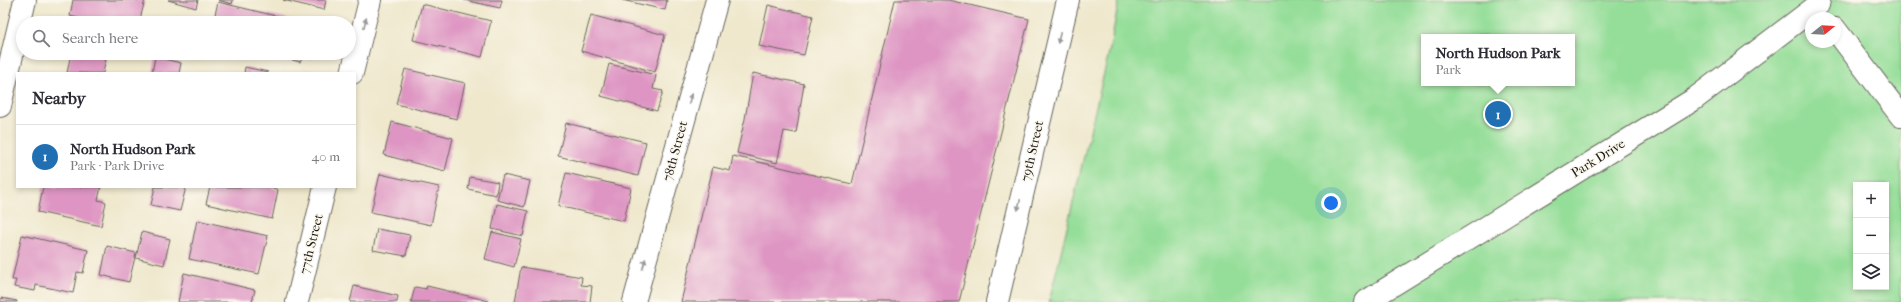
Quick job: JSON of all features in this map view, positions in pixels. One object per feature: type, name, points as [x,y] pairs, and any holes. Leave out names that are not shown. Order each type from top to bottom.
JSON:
[{"type":"street","points":[[21,16],[25,0]]},
{"type":"street","points":[[356,57],[370,0]]},
{"type":"street","name":"78th Street","points":[[634,302],[717,0]]},
{"type":"street","name":"79th Street","points":[[997,302],[1068,0]]},
{"type":"street","name":"Park Drive","points":[[1365,302],[1693,100],[1821,8]]},
{"type":"street","points":[[1841,37],[1901,116]]},
{"type":"street","points":[[0,106],[16,38]]},
{"type":"street","points":[[352,72],[355,60]]},
{"type":"street","name":"77th Street","points":[[298,302],[325,188]]},
{"type":"green space","points":[[1119,0],[1901,0],[1901,302],[1049,302],[1110,48]]},
{"type":"building","points":[[73,0],[145,0],[141,16],[70,16]]},
{"type":"building","points":[[168,0],[198,0],[196,8]]},
{"type":"building","points":[[218,0],[233,0],[232,4]]},
{"type":"building","points":[[283,0],[326,0],[324,10]]},
{"type":"building","points":[[464,0],[502,0],[500,8]]},
{"type":"building","points":[[622,0],[667,0],[665,10]]},
{"type":"building","points":[[895,0],[948,0],[1029,19],[959,302],[681,302],[713,167],[730,171],[733,156],[852,184]]},
{"type":"building","points":[[218,2],[276,16],[215,16]]},
{"type":"building","points":[[422,4],[491,21],[482,57],[413,40]]},
{"type":"building","points":[[768,5],[813,16],[804,55],[759,46]]},
{"type":"building","points":[[591,15],[665,35],[655,72],[581,51]]},
{"type":"building","points":[[70,60],[106,60],[103,72],[67,72]]},
{"type":"building","points":[[154,60],[168,60],[181,63],[179,72],[152,72]]},
{"type":"building","points":[[609,64],[656,75],[653,89],[663,91],[657,111],[601,96]]},
{"type":"building","points":[[245,67],[268,72],[244,72]]},
{"type":"building","points":[[405,69],[465,83],[457,119],[396,104]]},
{"type":"building","points":[[753,73],[804,84],[796,133],[784,131],[777,163],[737,153]]},
{"type":"building","points":[[392,122],[453,138],[445,171],[384,155]]},
{"type":"building","points":[[566,123],[646,142],[638,176],[558,156]]},
{"type":"building","points":[[566,173],[631,188],[624,221],[558,206]]},
{"type":"building","points":[[380,174],[439,187],[431,225],[371,212]]},
{"type":"building","points":[[503,175],[530,181],[524,207],[497,200]]},
{"type":"building","points":[[470,177],[498,182],[496,195],[468,189]]},
{"type":"building","points":[[43,188],[101,188],[98,200],[106,202],[101,226],[38,212]]},
{"type":"building","points":[[155,188],[186,188],[180,211],[151,205]]},
{"type":"building","points":[[210,188],[273,188],[278,190],[272,219],[206,204]]},
{"type":"building","points":[[497,204],[528,211],[523,236],[492,229]]},
{"type":"building","points":[[197,220],[268,236],[259,274],[189,259]]},
{"type":"building","points":[[377,229],[410,235],[406,256],[373,250]]},
{"type":"building","points":[[142,232],[170,239],[164,265],[136,258]]},
{"type":"building","points":[[492,232],[521,239],[514,267],[485,259]]},
{"type":"building","points":[[22,235],[88,250],[83,273],[77,272],[73,293],[36,285],[35,291],[14,287],[16,280],[12,280]]},
{"type":"building","points":[[107,246],[136,253],[129,282],[101,275]]},
{"type":"building","points":[[521,267],[582,277],[581,285],[592,286],[590,302],[515,302]]},
{"type":"building","points":[[184,273],[255,290],[252,302],[178,302]]},
{"type":"building","points":[[354,286],[398,296],[397,302],[350,302]]},
{"type":"building","points":[[427,286],[489,302],[411,302],[415,287],[426,289]]},
{"type":"building","points":[[1,298],[17,301],[17,302],[0,302]]},
{"type":"place","name":"North Hudson Park","points":[[1498,114]]}]
